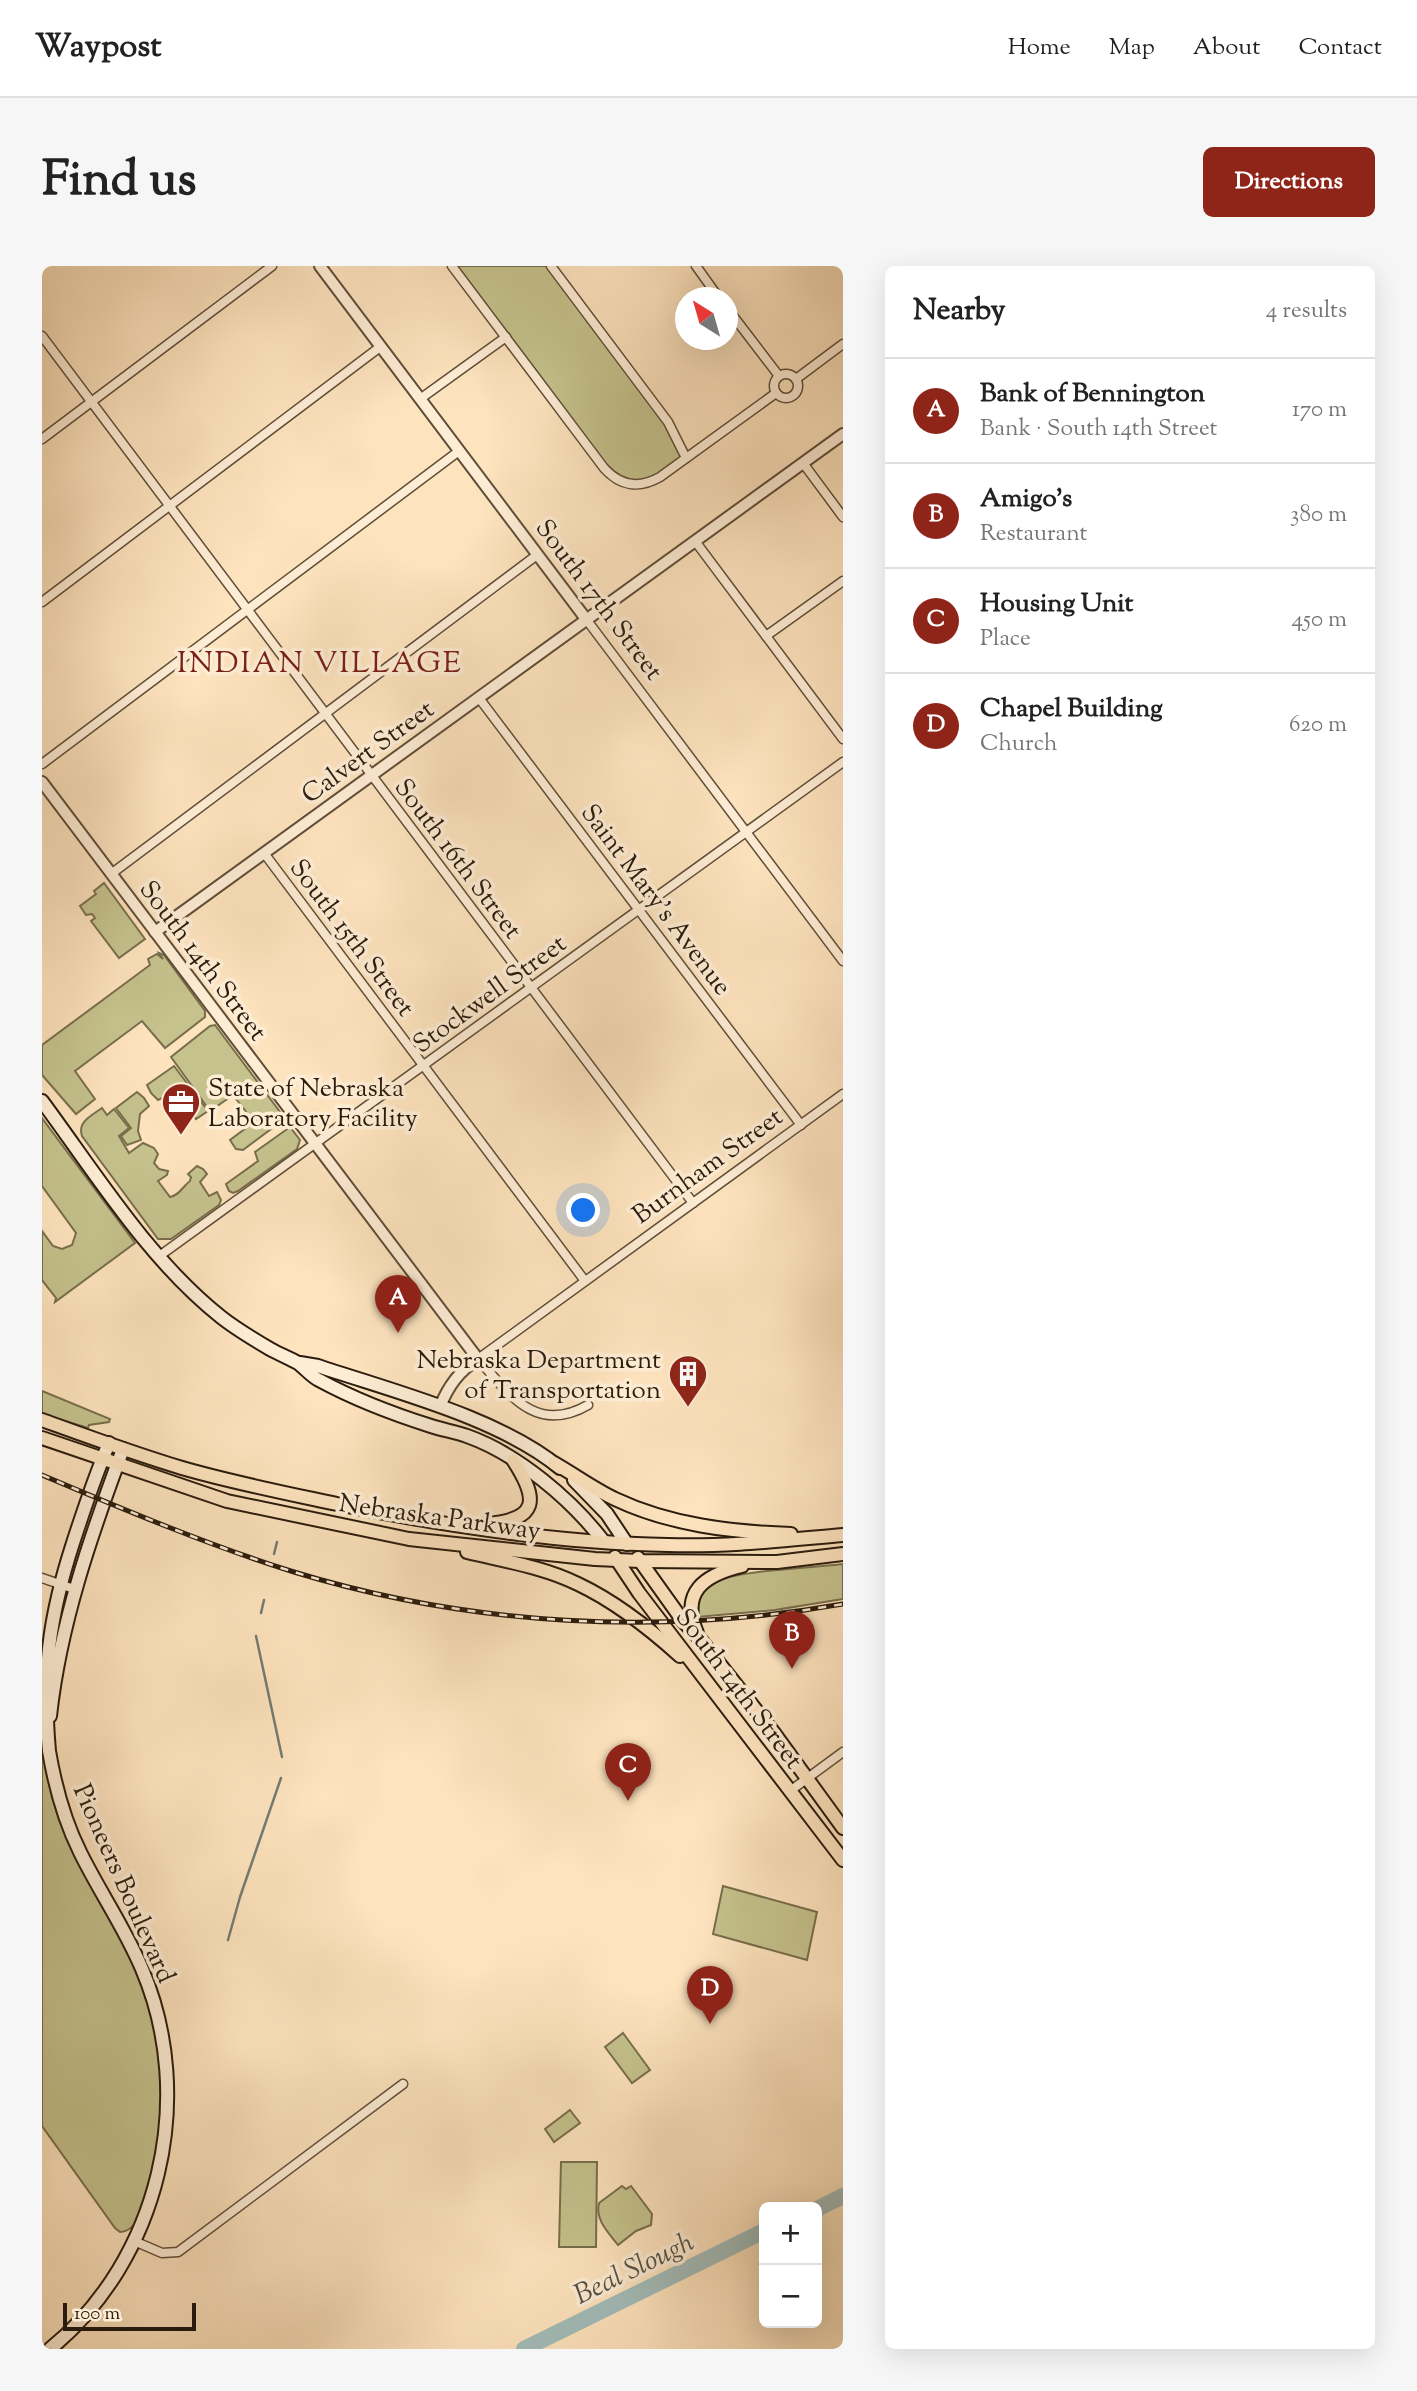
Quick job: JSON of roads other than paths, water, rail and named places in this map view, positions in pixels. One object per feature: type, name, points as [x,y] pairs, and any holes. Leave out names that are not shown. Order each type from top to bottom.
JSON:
[{"type":"main road","points":[[42,1101],[158,1257],[220,1316],[253,1339],[297,1363],[316,1378],[352,1396],[491,1447],[513,1460],[579,1512],[604,1542]]},
{"type":"main road","points":[[297,1363],[318,1366],[440,1408],[511,1437],[615,1499],[674,1520],[750,1532],[840,1535]]},
{"type":"main road","name":"Nebraska Parkway","points":[[42,1420],[123,1449],[251,1486],[392,1515],[526,1535],[627,1544],[720,1545],[840,1535]]},
{"type":"main road","name":"Nebraska Parkway","points":[[42,1438],[117,1465],[257,1509],[409,1539],[640,1561],[778,1562],[843,1554]]},
{"type":"main road","name":"Pioneers Boulevard","points":[[48,2349],[82,2318],[99,2297],[134,2241],[149,2205],[163,2149],[168,2102],[164,2049],[157,2013],[142,1969],[69,1828],[60,1803],[44,1714],[43,1666],[52,1612],[109,1444]]},
{"type":"main road","name":"Pioneers Boulevard","points":[[48,1748],[55,1673],[67,1620],[123,1449]]},
{"type":"main road","points":[[467,1526],[511,1521],[527,1509],[531,1501],[529,1486],[513,1460]]},
{"type":"main road","points":[[554,1463],[587,1491],[627,1544]]},
{"type":"main road","points":[[409,1539],[520,1564],[576,1583],[643,1623],[718,1693]]},
{"type":"main road","name":"South 14th Street","points":[[604,1542],[639,1593],[843,1860]]},
{"type":"main road","name":"South 14th Street","points":[[627,1544],[683,1621],[774,1733],[843,1829]]},
{"type":"main road","points":[[700,1639],[691,1604],[692,1596],[701,1584],[730,1569],[778,1562]]},
{"type":"street","points":[[42,439],[272,266]]},
{"type":"street","name":"South 17th Street","points":[[320,266],[843,961]]},
{"type":"street","points":[[452,266],[604,468],[615,479],[630,485],[653,481],[776,393]]},
{"type":"street","points":[[551,266],[668,422],[686,458]]},
{"type":"street","points":[[696,266],[711,287]]},
{"type":"street","points":[[738,322],[779,376]]},
{"type":"street","name":"South 16th Street","points":[[42,336],[693,1203]]},
{"type":"street","points":[[420,399],[506,337]]},
{"type":"street","points":[[796,379],[843,344]]},
{"type":"street","points":[[42,601],[380,347]]},
{"type":"street","points":[[789,374],[796,379],[798,387],[791,397],[783,398],[776,393],[774,386],[779,376],[789,374]]},
{"type":"street","name":"Calvert Street","points":[[156,932],[843,434]]},
{"type":"street","points":[[42,764],[459,451]]},
{"type":"street","points":[[803,463],[843,517]]},
{"type":"street","points":[[695,541],[843,739]]},
{"type":"street","points":[[111,874],[537,555]]},
{"type":"street","points":[[766,636],[843,581]]},
{"type":"street","name":"Saint Mary's Avenue","points":[[479,698],[800,1125]]},
{"type":"street","name":"Stockwell Street","points":[[158,1257],[843,762]]},
{"type":"street","name":"South 14th Street","points":[[42,782],[478,1359],[510,1395],[528,1410],[540,1414],[561,1415],[588,1405]]},
{"type":"street","name":"South 15th Street","points":[[264,853],[585,1281]]},
{"type":"street","name":"Burnham Street","points":[[440,1408],[450,1384],[465,1367],[843,1094]]},
{"type":"street","points":[[42,1578],[77,1590]]},
{"type":"street","points":[[790,1791],[843,1752]]},
{"type":"street","points":[[134,2241],[162,2253],[178,2252],[403,2084]]},
{"type":"street","points":[[42,2344],[48,2349]]},
{"type":"waterway","points":[[274,1554],[277,1542]]},
{"type":"waterway","points":[[261,1613],[264,1600]]},
{"type":"waterway","points":[[256,1636],[282,1757]]},
{"type":"waterway","points":[[228,1940],[281,1778]]},
{"type":"waterway","name":"Beal Slough","points":[[822,2206],[843,2196]]},
{"type":"waterway","name":"Beal Slough","points":[[524,2349],[759,2233]]},
{"type":"railway","points":[[42,1475],[262,1562],[361,1590],[429,1604],[498,1614],[636,1622],[705,1620],[843,1604]]},
{"type":"place","name":"State of Nebraska Laboratory Facility","points":[[181,1136]]},
{"type":"place","name":"Bank of Bennington","points":[[398,1333]]},
{"type":"place","name":"Nebraska Department of Transportation","points":[[688,1408]]},
{"type":"place","name":"Amigo's","points":[[792,1669]]},
{"type":"place","name":"Housing Unit","points":[[628,1801]]},
{"type":"place","name":"Chapel Building","points":[[710,2024]]},
{"type":"district","name":"INDIAN VILLAGE","points":[[320,662]]}]
